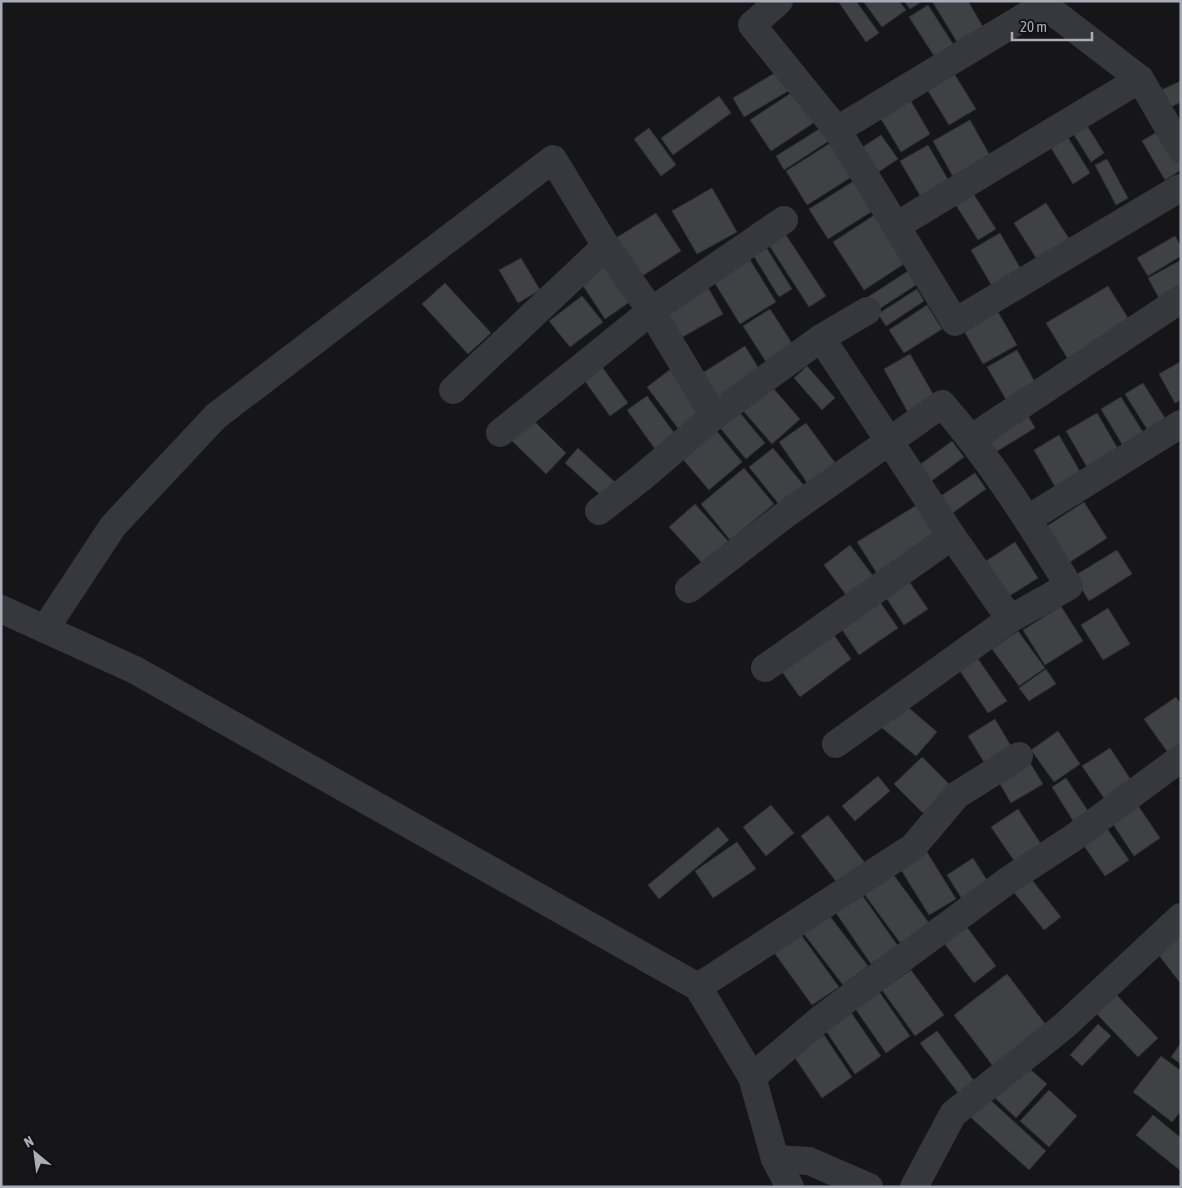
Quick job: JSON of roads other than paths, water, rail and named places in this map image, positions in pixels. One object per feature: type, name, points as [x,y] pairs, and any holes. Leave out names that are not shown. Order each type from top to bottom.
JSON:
[{"type":"street","points":[[779,1],[752,25],[837,130],[954,322],[1180,188]]},
{"type":"street","points":[[837,130],[1044,5],[1140,79],[1181,149]]},
{"type":"street","points":[[896,226],[1140,79]]},
{"type":"street","points":[[45,629],[113,526],[216,416],[553,159],[606,246],[651,311],[714,416]]},
{"type":"street","points":[[1180,188],[1179,203],[1181,206]]},
{"type":"street","points":[[500,433],[651,311],[784,220]]},
{"type":"street","points":[[452,390],[606,246]]},
{"type":"street","points":[[972,438],[1181,299]]},
{"type":"street","points":[[599,511],[714,416],[822,338],[868,311]]},
{"type":"street","points":[[822,338],[952,536],[1010,619]]},
{"type":"street","points":[[689,589],[786,514],[942,404],[972,438],[1028,519],[1069,586],[1010,619],[836,744]]},
{"type":"street","points":[[1028,519],[1181,424]]},
{"type":"street","points":[[765,668],[952,536]]},
{"type":"street","points":[[1,608],[135,670],[698,987],[752,1077],[775,1160],[790,1187]]},
{"type":"street","points":[[698,987],[913,847],[957,795],[1019,756]]},
{"type":"street","points":[[752,1077],[823,1017],[1010,879],[1073,838],[1181,758]]},
{"type":"street","points":[[914,1187],[953,1114],[1064,1026],[1181,917]]},
{"type":"street","points":[[775,1160],[809,1161],[869,1187]]}]
